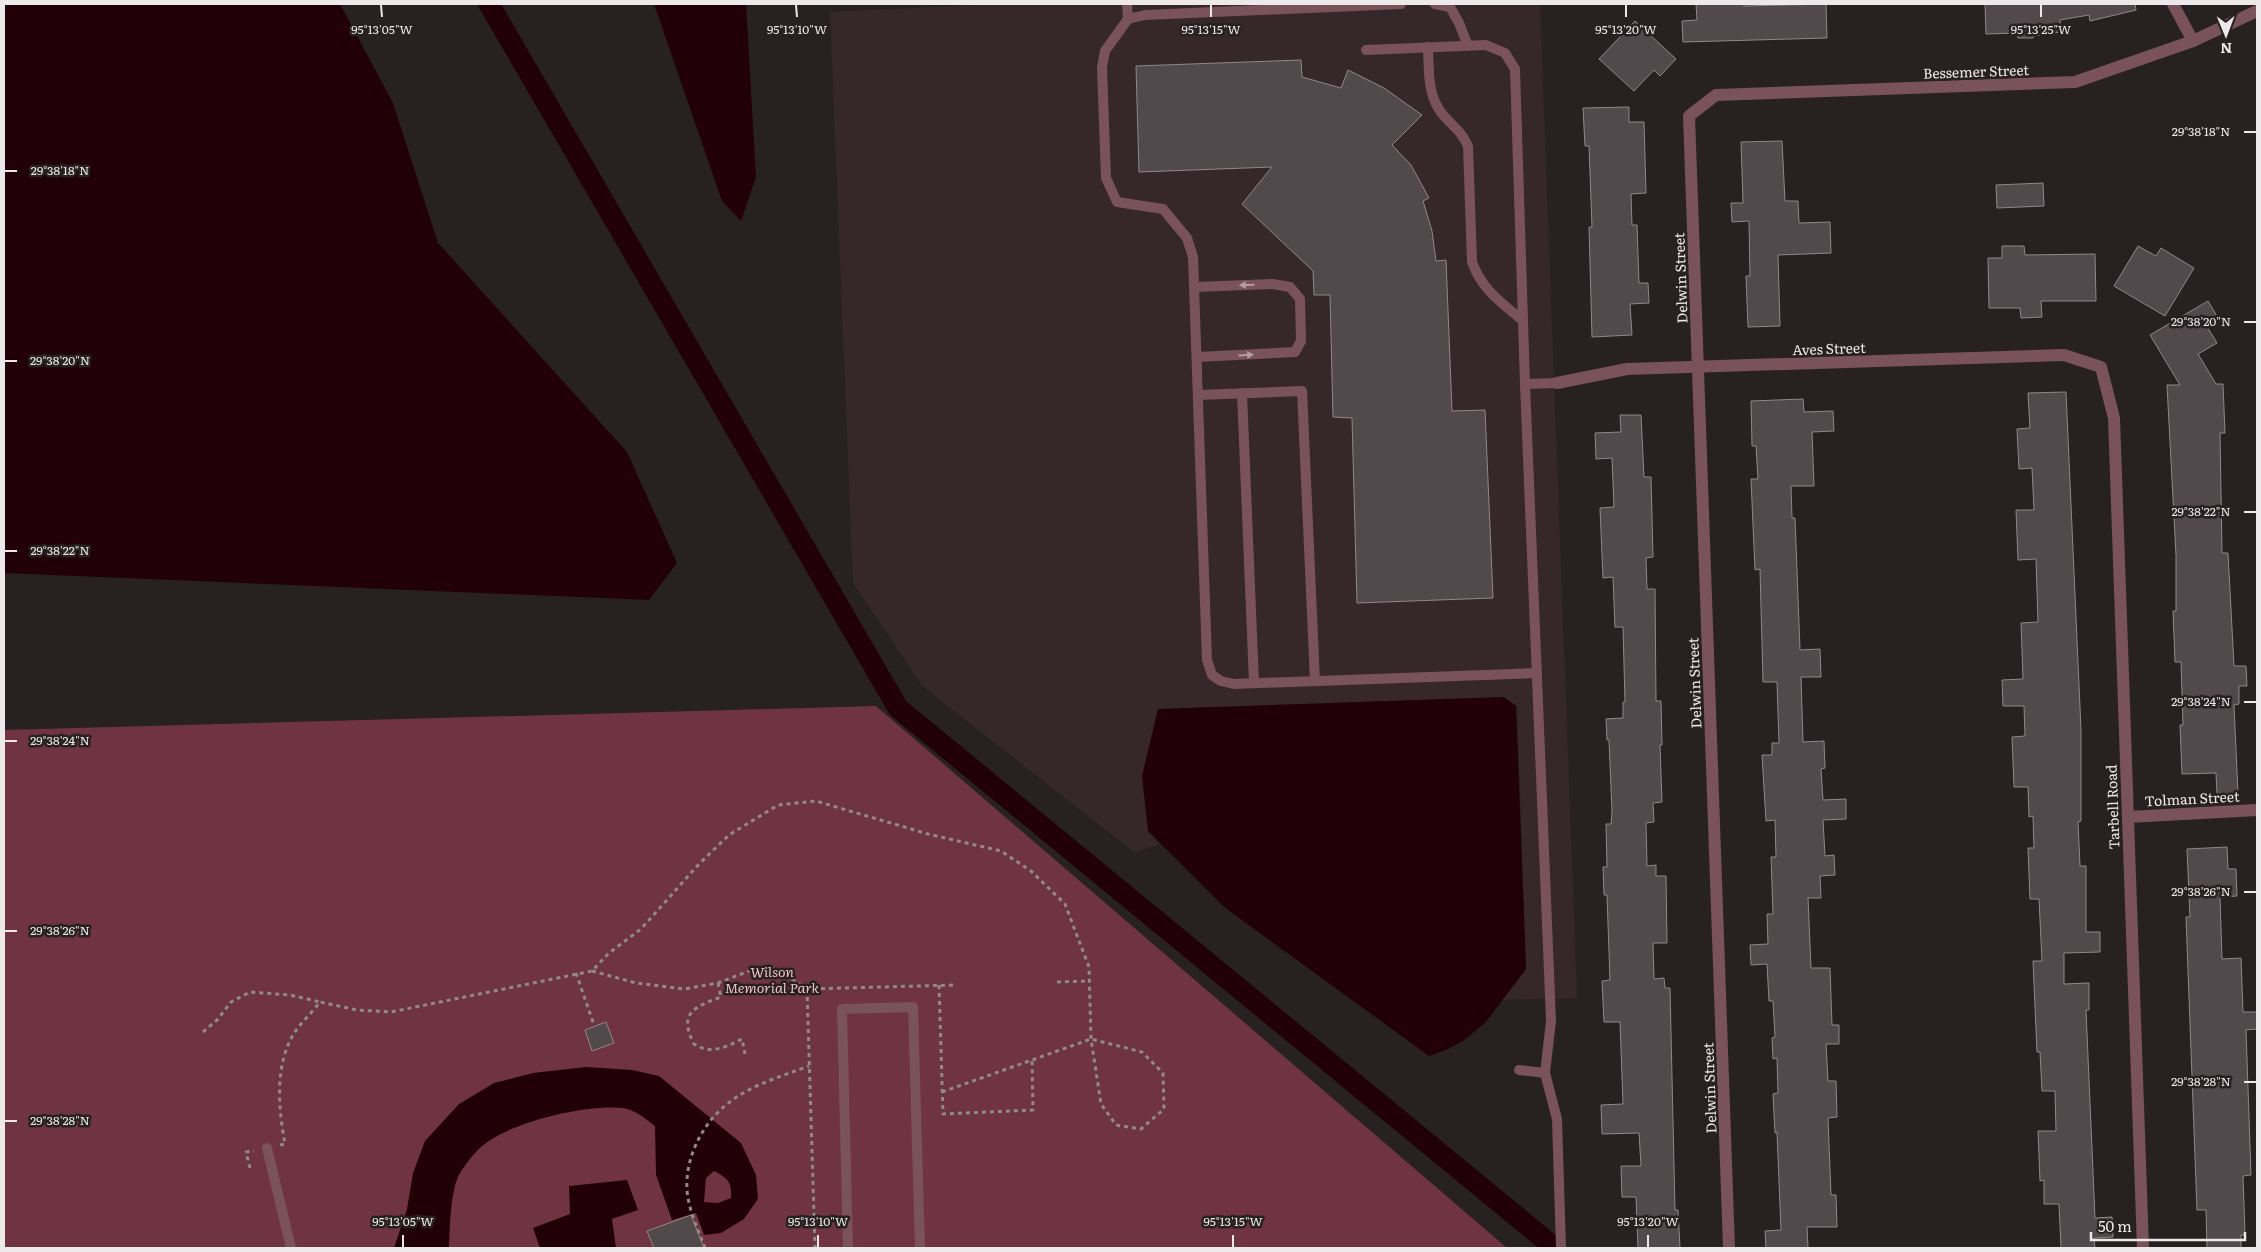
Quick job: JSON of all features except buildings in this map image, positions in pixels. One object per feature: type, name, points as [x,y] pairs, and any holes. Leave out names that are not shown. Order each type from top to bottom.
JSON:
[{"type":"street","points":[[2173,4],[2193,41]]},
{"type":"street","name":"Bessemer Street","points":[[1689,116],[1716,95],[2075,82],[2193,41],[2257,11]]},
{"type":"street","name":"Delwin Street","points":[[1689,116],[1729,1248]]},
{"type":"street","name":"Aves Street","points":[[1557,383],[1627,369],[2064,355],[2101,367]]},
{"type":"street","name":"Tarbell Road","points":[[2101,367],[2114,418],[2143,1248]]},
{"type":"street","name":"Tolman Street","points":[[2128,817],[2257,810]]},
{"type":"lane","points":[[1127,4],[1128,19],[1105,51],[1102,67],[1106,178],[1117,202],[1163,208],[1188,238],[1193,257],[1207,660],[1212,675],[1234,684],[1537,673]]},
{"type":"lane","points":[[1128,19],[1145,15],[1400,4]]},
{"type":"lane","points":[[1435,4],[1450,7],[1460,23],[1468,46]]},
{"type":"lane","points":[[1366,50],[1486,45],[1505,53],[1515,69],[1525,384],[1551,1021],[1545,1073],[1557,1119],[1561,1248]]},
{"type":"lane","points":[[1428,47],[1429,83],[1434,103],[1462,133],[1468,146],[1472,262],[1478,279],[1489,292],[1523,321]]},
{"type":"lane","points":[[1195,287],[1273,284],[1290,287],[1300,299],[1301,341],[1295,352],[1197,357]]},
{"type":"lane","points":[[1525,384],[1557,383]]},
{"type":"lane","points":[[1198,395],[1302,391],[1315,681]]},
{"type":"lane","points":[[1242,393],[1254,683]]},
{"type":"lane","points":[[848,1248],[842,1009],[913,1007],[920,1248]]},
{"type":"lane","points":[[1519,1070],[1545,1073]]},
{"type":"lane","points":[[267,1148],[290,1248]]},
{"type":"path","points":[[592,971],[609,953],[641,929],[699,864],[729,835],[778,805],[816,802],[928,834],[1001,851],[1031,871],[1065,904],[1089,967],[1092,1039],[1101,1104],[1116,1125],[1142,1129],[1164,1109],[1163,1073],[1142,1052],[1092,1039],[942,1092]]},
{"type":"path","points":[[203,1032],[218,1019],[231,1002],[250,992],[290,995],[357,1010],[391,1012],[592,971],[636,983],[684,989],[718,983],[754,969],[776,969],[807,989],[956,985]]},
{"type":"path","points":[[576,973],[594,1025]]},
{"type":"path","points":[[1057,982],[1089,981]]},
{"type":"path","points":[[718,983],[721,997],[697,1005],[690,1014],[687,1023],[689,1034],[694,1044],[711,1051],[724,1048],[742,1039],[745,1054]]},
{"type":"path","points":[[939,985],[942,1114],[1033,1110],[1032,1060]]},
{"type":"path","points":[[807,989],[815,1248]]},
{"type":"path","points":[[250,1168],[246,1152],[285,1144],[279,1110],[286,1052],[296,1030],[320,1002]]},
{"type":"path","points":[[705,1248],[688,1197],[687,1177],[691,1155],[701,1132],[710,1118],[740,1095],[762,1082],[809,1066]]},
{"type":"shaded area","points":[[4,4],[340,4],[393,103],[438,243],[627,452],[677,563],[649,600],[4,573]]},
{"type":"shaded area","points":[[654,4],[746,4],[756,177],[741,221],[722,201]]},
{"type":"shaded area","points":[[992,4],[1540,4],[1577,998],[1502,1000],[1526,969],[1517,706],[1504,698],[1148,831],[1160,844],[1135,853],[922,686],[853,583],[830,12]]},
{"type":"shaded area","points":[[1504,697],[1516,706],[1526,969],[1485,1023],[1463,1041],[1446,1050],[1429,1056],[1224,907],[1148,831],[1142,776],[1158,709]]},
{"type":"shaded area","points":[[586,1067],[632,1070],[659,1076],[741,1143],[756,1175],[758,1199],[744,1219],[721,1233],[704,1235],[696,1213],[672,1220],[656,1175],[655,1126],[631,1110],[622,1108],[589,1109],[569,1112],[528,1123],[494,1138],[481,1147],[464,1166],[454,1189],[449,1248],[394,1248],[407,1209],[413,1173],[425,1141],[459,1104],[494,1083],[533,1073]],"holes":[[[714,1171],[726,1178],[730,1184],[731,1198],[718,1203],[704,1202],[706,1178]]]},
{"type":"shaded area","points":[[627,1180],[638,1210],[612,1219],[616,1248],[540,1248],[533,1228],[570,1214],[569,1186]]},
{"type":"green space","name":"Wilson Memorial Park","points":[[876,706],[1507,1248],[4,1248],[4,730]]},
{"type":"waterway","points":[[489,4],[898,708],[1555,1248]]}]
